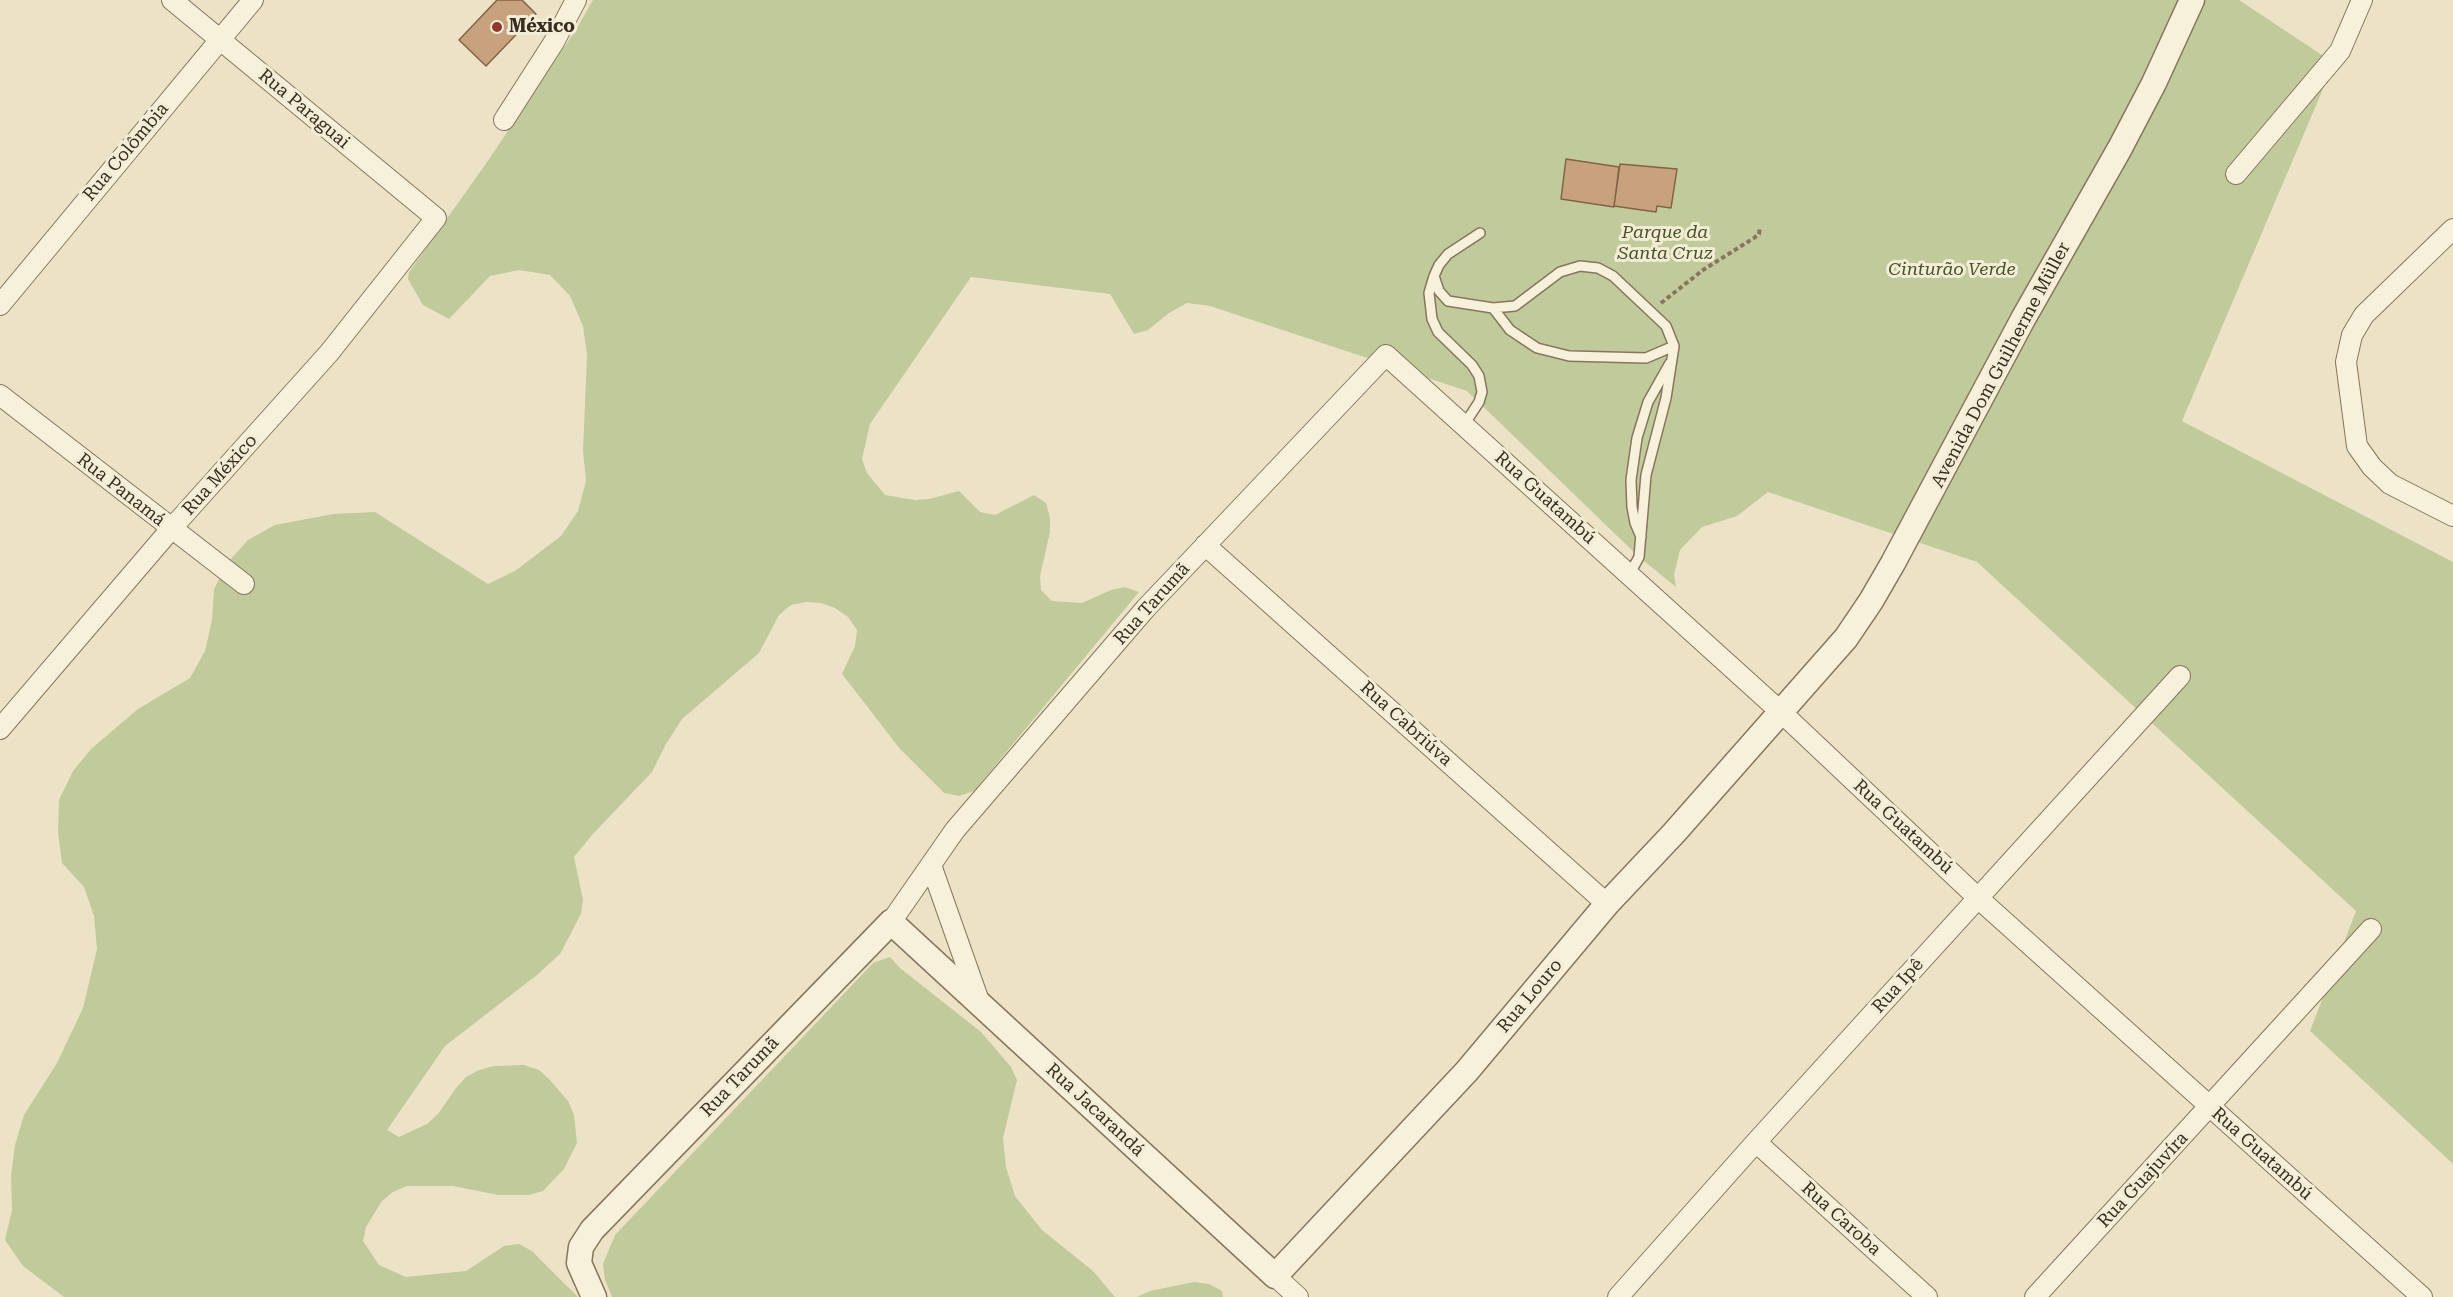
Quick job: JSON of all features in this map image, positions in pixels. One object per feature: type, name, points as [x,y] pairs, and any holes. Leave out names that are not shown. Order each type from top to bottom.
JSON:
[{"type":"street","name":"Rua Paraguai","points":[[172,0],[436,218]]},
{"type":"street","name":"Rua Colômbia","points":[[0,305],[253,0]]},
{"type":"street","points":[[504,120],[554,42],[576,0]]},
{"type":"street","name":"Avenida Dom Guilherme Müller","points":[[1782,713],[1846,638],[1871,600],[1934,489],[2023,319],[2120,148],[2154,83],[2192,0]]},
{"type":"street","points":[[2236,174],[2340,51],[2362,0]]},
{"type":"street","name":"Rua México","points":[[0,729],[171,530],[329,353],[436,218]]},
{"type":"street","points":[[2453,229],[2364,315],[2352,334],[2346,362],[2357,446],[2372,467],[2390,484],[2453,516]]},
{"type":"street","name":"Rua Guatambú","points":[[1386,354],[1782,713],[1978,898],[2422,1297]]},
{"type":"street","name":"Rua Tarumã","points":[[594,1297],[579,1263],[581,1247],[592,1230],[891,922],[955,830],[1146,608],[1386,354]]},
{"type":"street","name":"Rua Panamá","points":[[0,395],[171,530],[244,584]]},
{"type":"street","name":"Rua Cabriúva","points":[[1205,545],[1606,904]]},
{"type":"street","name":"Rua Ipê","points":[[1618,1297],[2180,676]]},
{"type":"street","name":"Rua Louro","points":[[1275,1276],[1467,1071],[1606,904],[1674,833],[1782,713]]},
{"type":"street","points":[[931,865],[980,1004]]},
{"type":"street","name":"Rua Jacarandá","points":[[891,922],[1298,1297]]},
{"type":"street","name":"Rua Guajuvíra","points":[[2035,1297],[2371,929]]},
{"type":"street","name":"Rua Caroba","points":[[1756,1142],[1927,1297]]},
{"type":"lane","points":[[1464,425],[1479,402],[1482,392],[1479,376],[1472,365],[1438,332],[1432,319],[1429,293],[1439,265],[1448,254],[1480,233]]},
{"type":"lane","points":[[1434,276],[1439,291],[1448,301],[1493,308],[1515,306],[1560,272],[1580,266],[1598,268],[1614,276],[1666,326],[1674,346],[1672,360],[1666,398],[1647,475],[1640,557],[1629,575]]},
{"type":"lane","points":[[1493,308],[1510,330],[1537,348],[1569,356],[1646,358],[1674,346]]},
{"type":"lane","points":[[1642,540],[1632,507],[1631,480],[1636,438],[1648,402],[1672,360]]},
{"type":"path","points":[[1652,311],[1703,270],[1754,238],[1759,234],[1760,227]]},
{"type":"green space","name":"Cinturão Verde","points":[[593,0],[2239,0],[2334,63],[2182,421],[2453,562],[2453,1164],[2310,1031],[2356,911],[1977,562],[1768,492],[1737,516],[1702,527],[1680,550],[1674,575],[1676,587],[1639,557],[1467,391],[1210,306],[1187,303],[1169,313],[1148,330],[1134,334],[1110,294],[971,277],[870,424],[862,459],[867,473],[885,495],[915,500],[929,499],[959,491],[980,512],[995,515],[1034,495],[1046,503],[1050,518],[1050,532],[1040,576],[1041,590],[1052,601],[1082,603],[1111,590],[1125,587],[1139,592],[974,791],[959,796],[944,793],[900,749],[842,674],[855,646],[857,630],[848,617],[835,608],[821,603],[806,602],[791,605],[779,615],[759,653],[682,719],[652,772],[574,857],[583,900],[581,914],[560,954],[537,975],[445,1046],[387,1130],[399,1137],[427,1124],[438,1114],[466,1077],[479,1070],[494,1066],[524,1065],[539,1070],[549,1079],[568,1101],[574,1115],[577,1143],[564,1169],[543,1191],[529,1195],[498,1195],[453,1186],[407,1186],[393,1192],[382,1201],[366,1227],[363,1241],[379,1265],[406,1277],[466,1271],[504,1246],[519,1244],[532,1251],[578,1297],[64,1297],[23,1266],[5,1240],[12,1210],[11,1176],[15,1145],[24,1115],[57,1063],[83,1008],[97,949],[94,916],[84,887],[62,863],[58,832],[59,800],[73,771],[92,748],[138,709],[190,678],[205,651],[212,620],[214,589],[228,562],[248,540],[275,525],[333,514],[375,512],[488,584],[515,571],[561,536],[578,511],[586,481],[583,451],[587,355],[583,326],[570,296],[550,275],[519,270],[490,276],[449,319],[423,305],[408,279],[409,272],[485,165],[577,28]]},
{"type":"green space","points":[[890,957],[900,968],[981,1032],[1011,1067],[1017,1080],[1003,1138],[1006,1167],[1015,1196],[1042,1230],[1093,1271],[1115,1297],[612,1297],[605,1280],[603,1264],[615,1235],[873,963]]},
{"type":"green space","points":[[1194,1282],[1209,1284],[1222,1291],[1223,1297],[1137,1297],[1150,1291]]},
{"type":"building","name":"México","points":[[497,0],[522,0],[536,14],[486,66],[459,40]]},
{"type":"building","points":[[1566,159],[1619,167],[1614,207],[1561,199]]},
{"type":"building","points":[[1620,164],[1677,169],[1671,208],[1657,206],[1656,212],[1614,206]]},
{"type":"place","name":"México","points":[[497,27]]},
{"type":"park label","name":"Parque da Santa Cruz","points":[[1665,243]]}]
